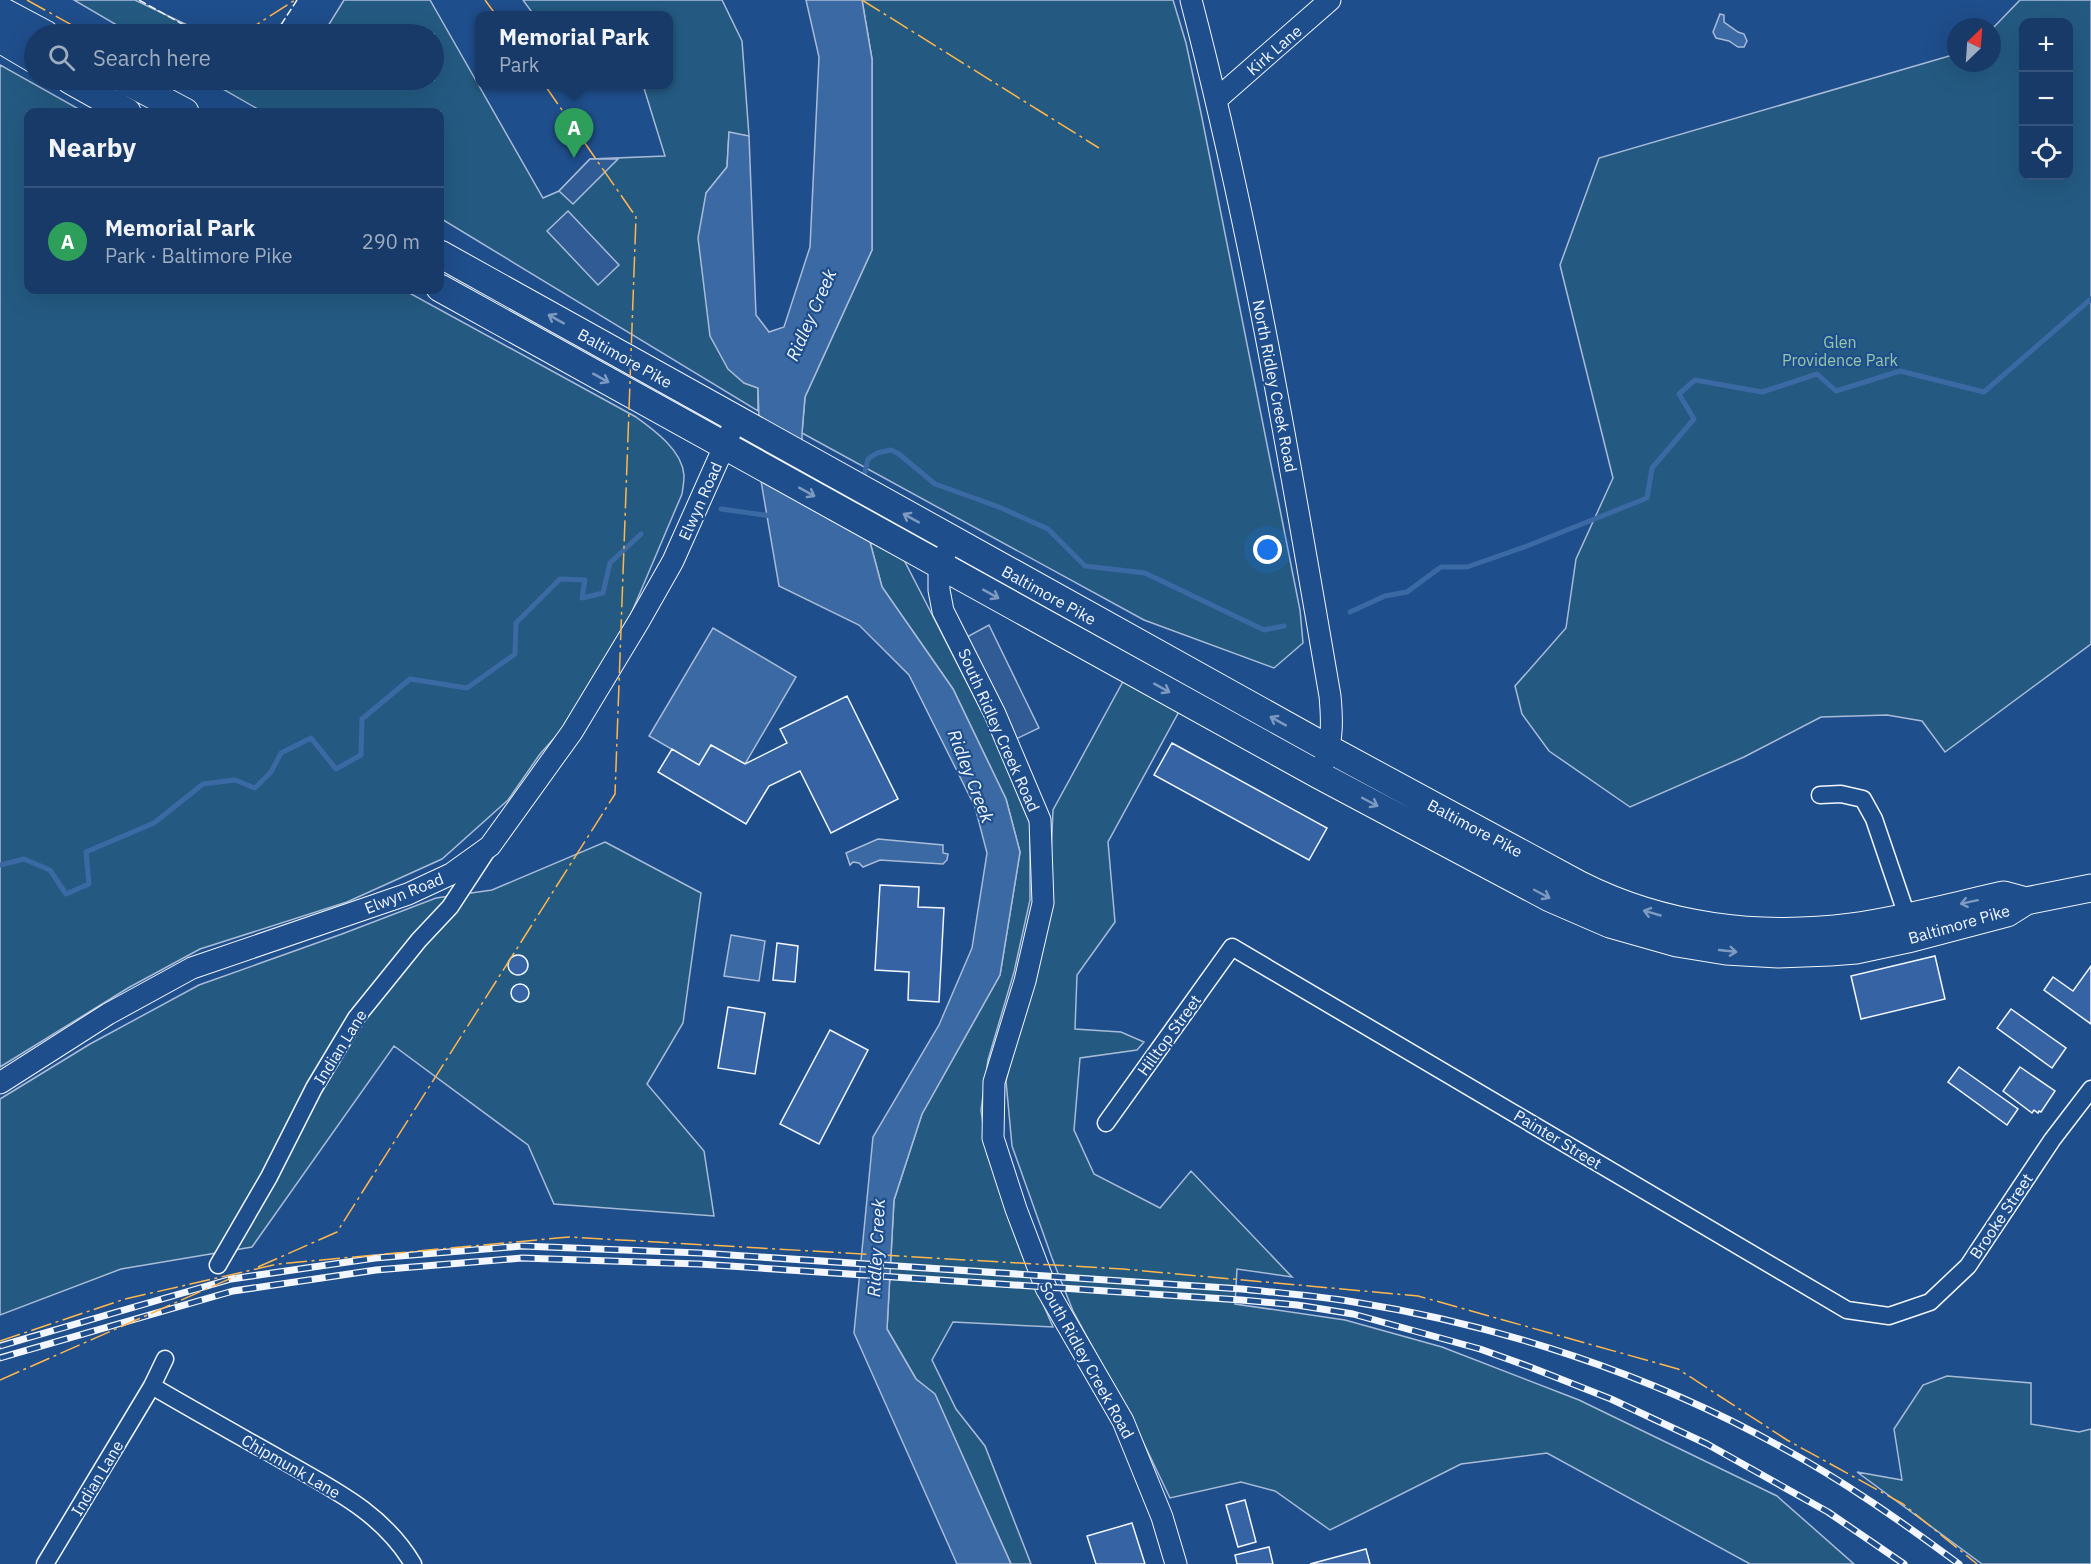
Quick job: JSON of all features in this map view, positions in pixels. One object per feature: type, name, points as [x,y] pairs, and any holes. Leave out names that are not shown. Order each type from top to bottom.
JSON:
[{"type":"main road","points":[[0,10],[26,24]]},
{"type":"main road","points":[[0,39],[24,53]]},
{"type":"main road","points":[[88,90],[120,108]]},
{"type":"main road","points":[[144,90],[178,108]]},
{"type":"main road","name":"Baltimore Pike","points":[[444,256],[1329,749],[1580,885],[1618,902],[1659,915],[1729,929],[1778,932],[1853,927],[2004,895],[2026,901]]},
{"type":"main road","name":"Baltimore Pike","points":[[444,290],[1319,775],[1579,912],[1631,931],[1702,948],[1778,954],[1856,950],[2007,913],[2026,901]]},
{"type":"main road","points":[[2026,901],[2091,888]]},
{"type":"street","name":"North Ridley Creek Road","points":[[1191,0],[1217,99],[1278,392],[1330,696],[1329,749],[1319,775]]},
{"type":"street","name":"Kirk Lane","points":[[1217,99],[1330,0]]},
{"type":"street","name":"Elwyn Road","points":[[0,1083],[108,1014],[192,968],[408,894],[451,874],[490,846],[572,732],[673,561],[724,446],[746,425]]},
{"type":"street","name":"South Ridley Creek Road","points":[[951,540],[940,566],[939,590],[943,611],[995,714],[1040,820],[1043,903],[1025,981],[994,1082],[993,1138],[1016,1209],[1046,1288],[1123,1421],[1162,1517],[1176,1564]]},
{"type":"street","points":[[1820,795],[1841,794],[1863,799],[1874,819],[1907,916]]},
{"type":"street","name":"Indian Lane","points":[[218,1265],[269,1177],[314,1089],[356,1018],[419,940],[450,907],[490,846]]},
{"type":"street","name":"Hilltop Street","points":[[1106,1123],[1232,947]]},
{"type":"street","name":"Painter Street","points":[[1232,947],[1846,1310],[1889,1316]]},
{"type":"street","name":"Brooke Street","points":[[1889,1316],[1930,1302],[1968,1266],[2052,1140],[2091,1089]]},
{"type":"street","name":"Indian Lane","points":[[45,1564],[152,1386],[165,1359]]},
{"type":"street","name":"Chipmunk Lane","points":[[152,1386],[372,1514],[390,1531],[413,1564]]},
{"type":"green space","points":[[74,0],[135,0],[185,24],[115,24]]},
{"type":"green space","points":[[344,0],[430,0],[444,24],[329,24]]},
{"type":"green space","points":[[523,0],[722,0],[742,41],[749,136],[729,133],[727,167],[706,193],[744,383],[758,388],[758,411],[444,220],[444,108],[256,108],[224,90],[444,90],[444,25],[475,79],[475,89],[481,89],[543,198],[559,191],[590,159],[665,156],[644,89],[673,89],[673,11],[531,11]]},
{"type":"green space","points":[[862,0],[1173,0],[1186,43],[1201,113],[1300,610],[1303,643],[1274,668],[1144,620],[802,433],[805,397],[872,250],[872,59]]},
{"type":"green space","name":"Glen Providence Park","points":[[2020,0],[2091,0],[2091,644],[1945,752],[1922,721],[1887,715],[1821,717],[1744,757],[1630,807],[1549,751],[1522,714],[1515,686],[1566,628],[1576,559],[1613,478],[1560,265],[1599,158],[1947,57],[1947,72],[2001,72],[2001,20]]},
{"type":"green space","points":[[0,65],[24,78],[24,90],[45,90],[77,108],[24,108],[24,294],[411,294],[636,417],[659,434],[673,449],[684,475],[682,494],[631,614],[566,725],[540,754],[508,800],[442,859],[347,902],[200,949],[128,988],[0,1067]]},
{"type":"green space","points":[[870,542],[904,560],[1012,770],[1030,816],[1030,900],[1014,972],[988,1060],[981,1110],[987,1154],[1034,1283],[1053,1327],[953,1322],[932,1360],[956,1409],[985,1446],[1031,1564],[1011,1564],[935,1395],[916,1379],[887,1329],[894,1200],[922,1114],[1000,975],[1020,852],[1006,799],[953,689],[882,587]]},
{"type":"green space","points":[[1126,676],[1182,706],[1108,842],[1115,922],[1077,975],[1075,1029],[1121,1032],[1144,1042],[1137,1050],[1080,1058],[1074,1130],[1094,1174],[1160,1208],[1191,1171],[1292,1277],[1237,1269],[1235,1304],[1345,1320],[1442,1347],[1579,1400],[1777,1496],[1854,1564],[1750,1564],[1547,1453],[1461,1464],[1330,1530],[1275,1491],[1241,1482],[1170,1498],[1135,1425],[1073,1311],[1052,1258],[1012,1146],[1006,1081],[1049,904],[1053,810]]},
{"type":"green space","points":[[605,842],[701,893],[683,1023],[647,1084],[704,1151],[714,1216],[554,1204],[528,1145],[394,1046],[252,1247],[121,1269],[0,1315],[0,1099],[90,1044],[199,985],[436,898],[492,890]]},
{"type":"green space","points":[[1947,1376],[2031,1383],[2031,1424],[2079,1432],[2091,1429],[2091,1564],[1982,1564],[1857,1472],[1902,1480],[1894,1429],[1923,1385]]},
{"type":"shaded area","points":[[590,159],[618,159],[573,204],[559,191]]},
{"type":"shaded area","points":[[568,211],[619,265],[598,285],[547,231]]},
{"type":"shaded area","points":[[989,625],[1039,728],[1016,739],[965,638]]},
{"type":"water","name":"Ridley Creek","points":[[806,0],[862,0],[872,59],[872,250],[805,397],[802,433],[802,504],[870,542],[882,587],[953,689],[1006,799],[1020,852],[1000,975],[922,1114],[894,1200],[887,1329],[916,1379],[935,1394],[1011,1564],[957,1564],[854,1333],[873,1137],[939,1025],[972,948],[987,853],[975,807],[909,675],[859,625],[779,586],[761,481],[758,388],[744,383],[728,369],[710,336],[698,238],[706,193],[727,167],[729,132],[749,136],[756,315],[769,332],[784,327],[810,247],[819,57]]},
{"type":"water","points":[[1720,14],[1724,15],[1724,22],[1744,34],[1747,41],[1744,47],[1738,47],[1729,41],[1716,38],[1713,32]]},
{"type":"water","points":[[713,628],[796,677],[745,764],[711,745],[699,765],[649,736]]},
{"type":"water","points":[[878,839],[943,845],[943,853],[948,854],[947,860],[943,864],[880,860],[863,867],[853,862],[850,865],[846,853]]},
{"type":"water","points":[[731,935],[765,941],[759,981],[724,976]]},
{"type":"building","points":[[847,696],[898,799],[831,833],[800,771],[769,786],[746,824],[658,772],[672,749],[699,765],[711,745],[745,764],[787,743],[780,729]]},
{"type":"building","points":[[1172,743],[1327,828],[1309,860],[1154,775]]},
{"type":"building","points":[[880,885],[919,887],[918,907],[944,908],[939,1002],[908,1000],[909,972],[875,970]]},
{"type":"building","points":[[777,943],[798,946],[795,982],[773,980]]},
{"type":"building","points":[[518,955],[525,958],[528,965],[525,972],[518,975],[511,972],[508,965],[511,958]]},
{"type":"building","points":[[1935,956],[1945,999],[1861,1019],[1851,976]]},
{"type":"building","points":[[2091,966],[2091,1024],[2044,990],[2053,977],[2073,991]]},
{"type":"building","points":[[516,984],[524,984],[529,989],[527,1000],[516,1002],[511,997],[511,989]]},
{"type":"building","points":[[728,1007],[765,1013],[755,1074],[718,1068]]},
{"type":"building","points":[[2011,1009],[2066,1048],[2052,1068],[1997,1028]]},
{"type":"building","points":[[830,1030],[868,1050],[819,1144],[780,1124]]},
{"type":"building","points":[[1959,1067],[2018,1109],[2007,1125],[1948,1082]]},
{"type":"building","points":[[2020,1067],[2055,1091],[2041,1112],[2034,1110],[2032,1113],[2003,1091]]},
{"type":"building","points":[[1245,1500],[1256,1542],[1238,1547],[1226,1505]]},
{"type":"building","points":[[1132,1523],[1145,1564],[1096,1564],[1087,1536]]},
{"type":"building","points":[[1269,1547],[1273,1564],[1237,1564],[1235,1555]]},
{"type":"building","points":[[1366,1549],[1370,1564],[1310,1564]]},
{"type":"waterway","points":[[1350,612],[1385,596],[1407,592],[1441,567],[1467,567],[1527,546],[1647,498],[1652,468],[1694,419],[1679,394],[1695,380],[1762,392],[1817,374],[1836,391],[1900,371],[1984,392],[2091,299]]},
{"type":"waterway","points":[[863,480],[868,459],[877,453],[891,450],[935,484],[999,507],[1048,529],[1085,566],[1145,573],[1264,630],[1284,626]]},
{"type":"waterway","points":[[721,509],[772,516]]},
{"type":"waterway","points":[[0,865],[24,859],[50,870],[66,894],[89,884],[86,852],[154,823],[203,784],[235,780],[255,788],[271,772],[281,753],[311,738],[336,769],[361,755],[362,719],[410,679],[467,688],[515,654],[516,623],[560,579],[585,580],[582,598],[603,593],[610,563],[641,534]]},
{"type":"railway","points":[[0,1346],[231,1279],[375,1258],[522,1246],[700,1253],[1242,1289],[1298,1295],[1354,1302],[1464,1324],[1574,1356],[1680,1397],[1732,1421],[1804,1460],[1872,1502],[1959,1564]]},
{"type":"railway","points":[[0,1358],[233,1291],[376,1270],[522,1258],[699,1264],[1297,1305],[1353,1314],[1480,1349],[1611,1399],[1707,1444],[1828,1512],[1904,1564]]},
{"type":"fence","points":[[139,0],[182,24]]},
{"type":"fence","points":[[281,24],[297,0]]},
{"type":"power","points":[[27,0],[70,24]]},
{"type":"power","points":[[258,24],[295,0]]},
{"type":"power","points":[[485,0],[493,11]]},
{"type":"power","points":[[862,0],[1099,148]]},
{"type":"power","points":[[258,1267],[337,1232],[615,794],[636,217],[547,89]]},
{"type":"power","points":[[0,1341],[125,1299],[278,1264],[569,1237],[1123,1269],[1418,1296],[1678,1369],[1787,1440],[1903,1504],[1977,1564]]},
{"type":"power","points":[[0,1380],[236,1276]]},
{"type":"place","name":"Memorial Park","points":[[574,158]]}]
